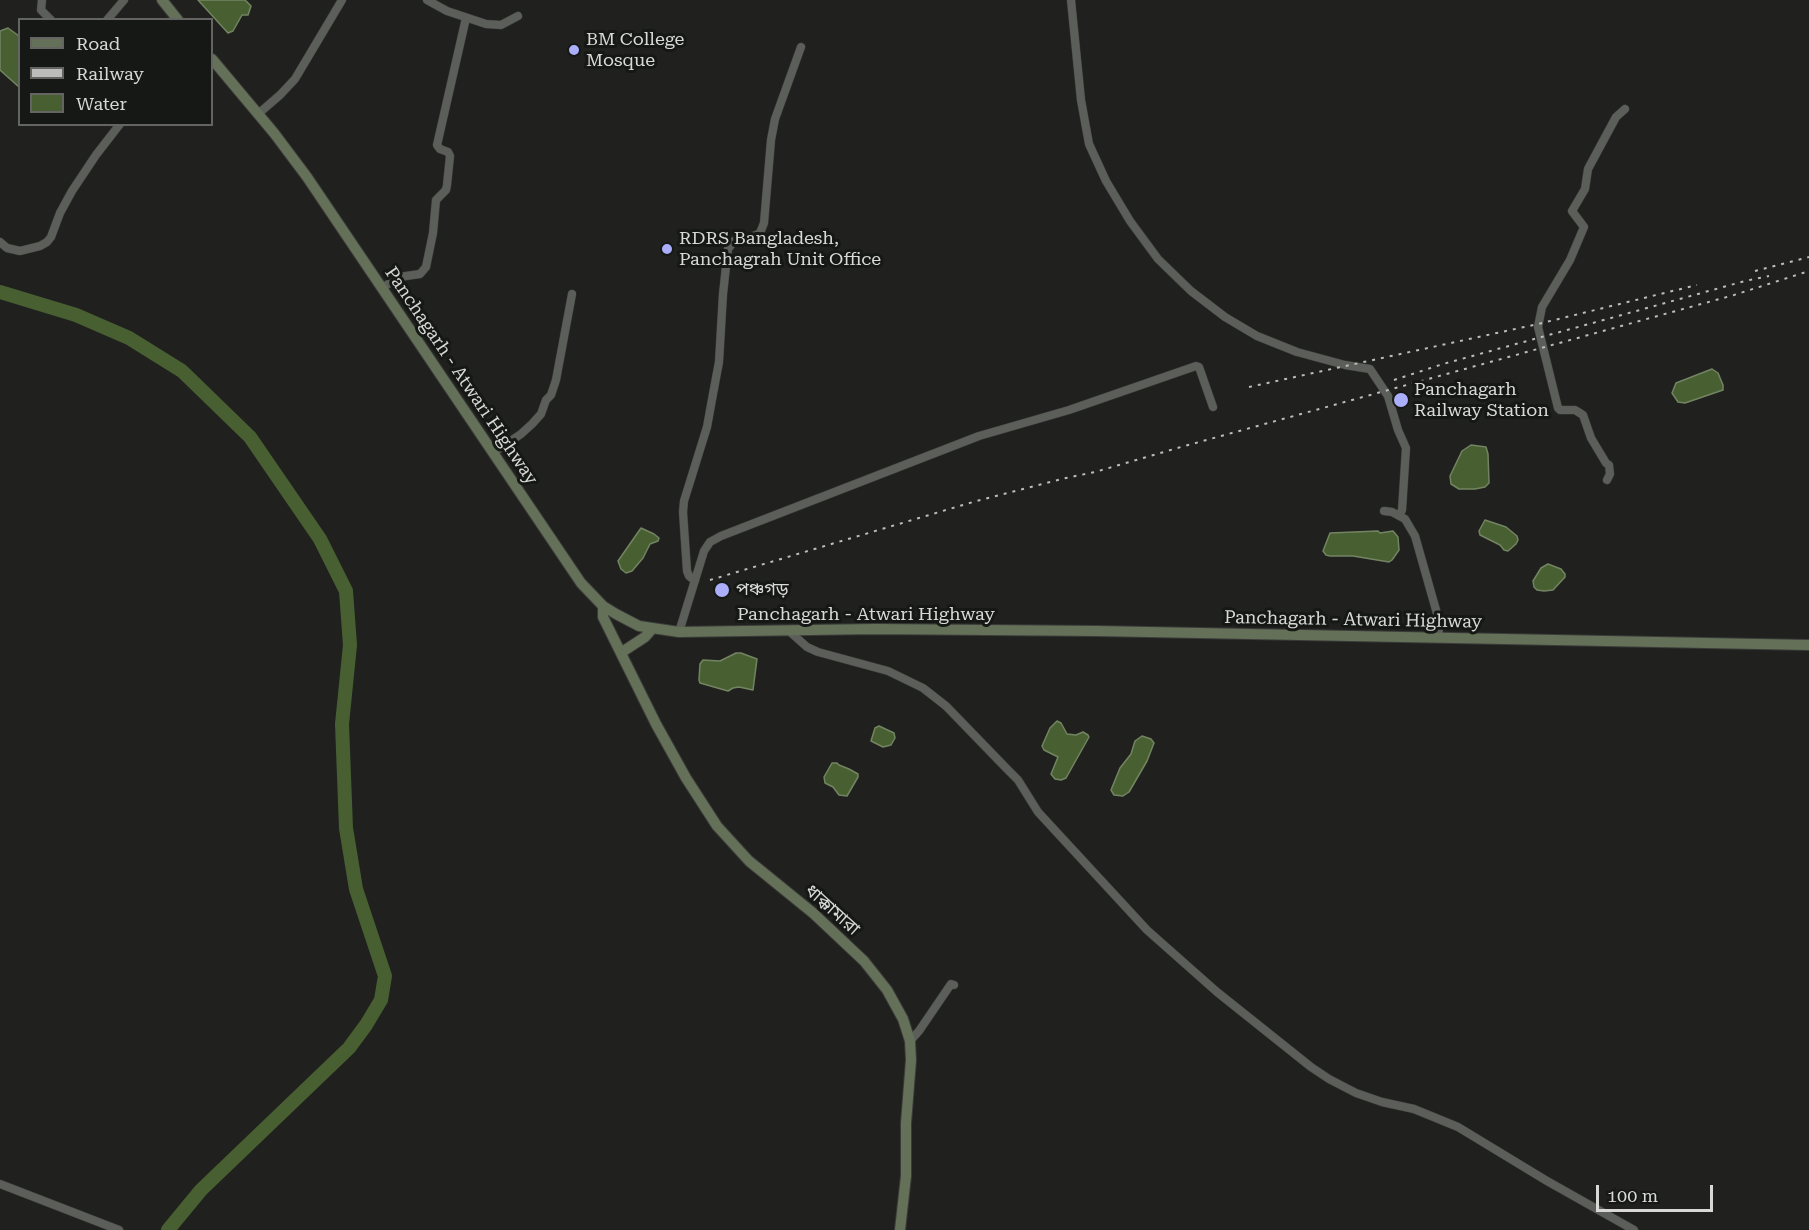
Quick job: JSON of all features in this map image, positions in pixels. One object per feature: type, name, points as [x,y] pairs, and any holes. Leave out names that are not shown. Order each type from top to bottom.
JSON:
[{"type":"main road","points":[[162,0],[176,18]]},
{"type":"main road","name":"Panchagarh - Atwari Highway","points":[[213,60],[308,177],[579,580],[603,606],[628,621],[652,629],[679,632],[864,629],[1097,631],[1809,645]]},
{"type":"main road","name":"ধাক্কামারা","points":[[603,606],[603,617],[686,778],[717,826],[749,861],[813,913],[864,961],[897,1008],[908,1032],[911,1060],[906,1123],[906,1176],[900,1230]]},
{"type":"main road","points":[[622,652],[645,637],[652,629]]},
{"type":"street","points":[[42,0],[41,10],[49,18]]},
{"type":"street","points":[[109,18],[124,0]]},
{"type":"street","points":[[258,114],[295,79],[342,0]]},
{"type":"street","points":[[428,0],[447,11],[495,26],[518,16]]},
{"type":"street","points":[[1071,0],[1081,100],[1089,144],[1106,181],[1130,221],[1164,265],[1191,291],[1225,317],[1257,336],[1287,348],[1320,359],[1370,369],[1389,396],[1398,430],[1406,448],[1402,510],[1399,516]]},
{"type":"street","points":[[382,288],[399,277],[420,274],[426,267],[433,233],[436,200],[446,190],[450,156],[437,145],[466,18]]},
{"type":"street","points":[[694,581],[687,571],[684,501],[707,427],[719,362],[728,249],[734,241],[756,235],[762,229],[775,119],[801,47]]},
{"type":"street","points":[[1607,480],[1610,474],[1609,465],[1591,438],[1583,415],[1575,410],[1558,408],[1538,327],[1542,308],[1570,260],[1584,227],[1572,211],[1585,189],[1588,169],[1616,117],[1626,109]]},
{"type":"street","points":[[0,242],[7,248],[21,251],[47,242],[72,191],[118,126]]},
{"type":"street","points":[[493,453],[532,424],[541,414],[546,400],[551,395],[556,380],[572,294]]},
{"type":"street","points":[[679,632],[707,546],[721,536],[986,434],[1069,410],[1196,366],[1199,367],[1213,407]]},
{"type":"street","points":[[1384,511],[1399,516],[1410,525],[1415,536],[1438,617],[1439,638]]},
{"type":"street","points":[[789,631],[807,647],[894,674],[923,688],[946,706],[1018,780],[1038,812],[1147,930],[1217,992],[1311,1067],[1356,1093],[1414,1109],[1458,1127],[1634,1230]]},
{"type":"street","points":[[910,1041],[945,990],[951,984],[954,985]]},
{"type":"street","points":[[0,1184],[119,1230]]},
{"type":"water","points":[[198,0],[245,0],[251,6],[248,15],[242,15],[233,31],[228,33]]},
{"type":"water","points":[[8,28],[18,35],[18,86],[0,70],[0,31]]},
{"type":"water","points":[[1712,369],[1718,373],[1723,390],[1685,403],[1678,402],[1672,393],[1676,383]]},
{"type":"water","points":[[1471,445],[1486,447],[1489,483],[1485,487],[1475,489],[1459,489],[1451,484],[1450,476],[1462,451]]},
{"type":"water","points":[[1485,520],[1506,527],[1517,536],[1516,544],[1508,551],[1504,550],[1500,545],[1480,535],[1479,531]]},
{"type":"water","points":[[641,528],[654,534],[659,538],[658,541],[650,544],[643,558],[632,571],[626,573],[621,569],[618,561]]},
{"type":"water","points":[[1378,531],[1380,533],[1393,531],[1398,537],[1399,550],[1389,562],[1353,556],[1330,556],[1323,551],[1330,533]]},
{"type":"water","points":[[1548,564],[1561,569],[1565,577],[1553,590],[1537,590],[1533,581],[1541,568]]},
{"type":"water","points":[[736,653],[757,659],[753,690],[739,687],[728,691],[700,683],[700,664],[703,660],[720,661]]},
{"type":"water","points":[[1057,721],[1061,723],[1067,734],[1076,735],[1083,732],[1089,737],[1066,778],[1061,780],[1055,779],[1051,774],[1058,757],[1044,750],[1042,746],[1050,728]]},
{"type":"water","points":[[879,726],[894,733],[895,738],[891,745],[883,747],[871,741],[875,728]]},
{"type":"water","points":[[1142,736],[1151,739],[1154,743],[1147,761],[1129,792],[1123,796],[1114,795],[1111,790],[1120,768],[1131,754],[1135,741]]},
{"type":"water","points":[[832,763],[837,763],[858,774],[847,796],[839,795],[833,787],[825,783],[824,777]]},
{"type":"waterway","points":[[0,292],[76,315],[129,338],[182,371],[250,437],[320,539],[346,591],[350,645],[342,724],[346,828],[356,889],[385,976],[381,1000],[349,1048],[201,1190],[168,1230]]},
{"type":"railway","points":[[1755,271],[1809,257]]},
{"type":"railway","points":[[710,580],[973,502],[1095,472],[1734,295],[1809,271]]},
{"type":"railway","points":[[1394,380],[1443,364],[1769,276]]},
{"type":"railway","points":[[1249,387],[1538,324],[1697,285]]},
{"type":"place","name":"BM College Mosque","points":[[574,50]]},
{"type":"place","name":"RDRS Bangladesh, Panchagrah Unit Office","points":[[667,249]]},
{"type":"place","name":"Panchagarh Railway Station","points":[[1401,400]]},
{"type":"place","name":"পঞ্চগড়","points":[[722,590]]}]
